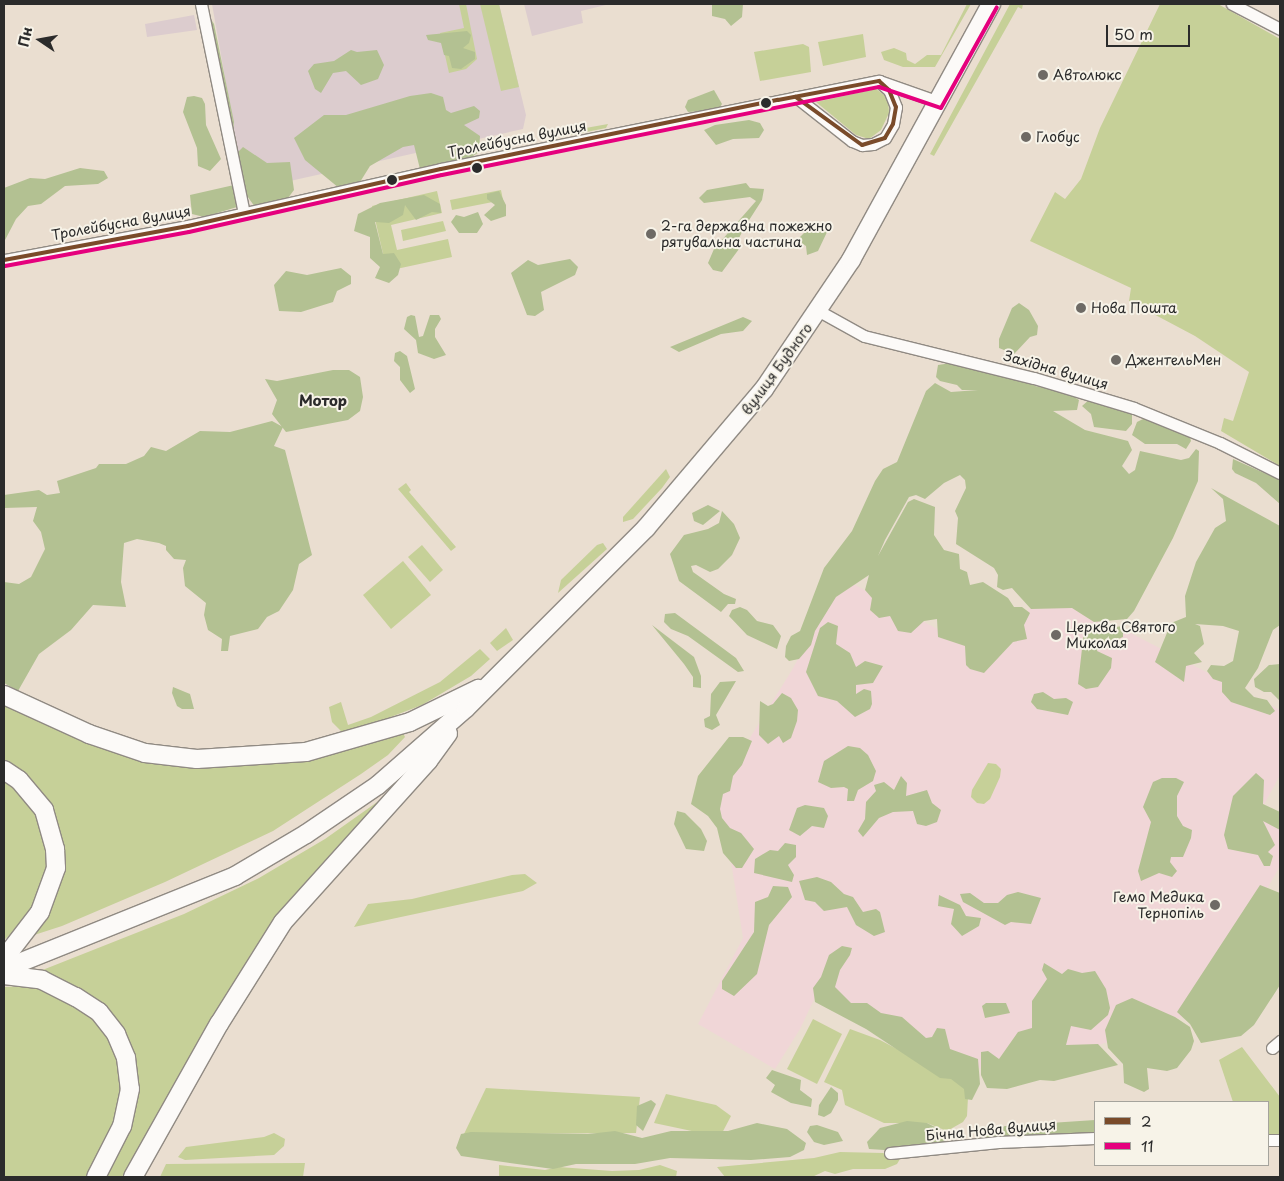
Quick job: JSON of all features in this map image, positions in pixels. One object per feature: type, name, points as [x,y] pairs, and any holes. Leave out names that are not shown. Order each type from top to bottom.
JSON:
[{"type":"highway","name":"вулиця Будного","points":[[466,708],[628,548],[690,480],[764,389],[819,311],[939,102],[991,4]]},
{"type":"highway","points":[[4,695],[89,734],[145,753],[197,759],[245,758],[306,752],[410,722],[492,682]]},
{"type":"highway","points":[[4,969],[235,876],[306,834],[378,785],[466,708]]},
{"type":"highway","points":[[133,1177],[223,1016],[284,922],[428,761],[466,708]]},
{"type":"highway","points":[[4,770],[24,785],[44,810],[56,850],[56,868],[40,912],[4,959]]},
{"type":"highway","points":[[4,975],[42,980],[76,997],[99,1012],[116,1034],[126,1058],[130,1089],[122,1126],[96,1177]]},
{"type":"street","points":[[201,4],[244,214]]},
{"type":"street","points":[[1232,4],[1280,29]]},
{"type":"street","points":[[879,81],[939,102]]},
{"type":"street","points":[[796,97],[852,141],[862,145],[873,144],[885,138],[893,124],[896,107],[889,90],[879,81]]},
{"type":"street","name":"Тролейбусна вулиця","points":[[4,260],[244,214],[441,169],[879,81]]},
{"type":"street","name":"Західна вулиця","points":[[819,311],[864,336],[1034,378],[1134,408],[1214,440],[1280,474]]},
{"type":"street","name":"Бічна Нова вулиця","points":[[890,1153],[989,1143],[1094,1138]]},
{"type":"shaded area","points":[[212,4],[499,4],[526,115],[523,129],[245,191]]},
{"type":"shaded area","points":[[524,4],[610,4],[581,11],[583,23],[532,36]]},
{"type":"shaded area","points":[[194,15],[197,30],[147,37],[145,24]]},
{"type":"shaded area","points":[[842,578],[986,655],[1047,590],[1280,710],[1280,775],[1261,810],[1280,822],[1280,866],[1196,1012],[1058,1059],[990,1071],[942,1057],[819,989],[800,1029],[775,1069],[698,1024],[743,938],[728,842],[711,815],[751,736],[792,670]]},
{"type":"green space","points":[[459,4],[466,4],[477,59],[466,69],[449,73],[440,33],[464,28]]},
{"type":"green space","points":[[480,4],[499,4],[519,87],[501,91]]},
{"type":"green space","points":[[712,4],[743,4],[742,17],[731,26],[725,19],[712,16]]},
{"type":"green space","points":[[967,4],[971,4],[935,67],[903,67],[884,60],[881,52],[894,48],[906,53],[907,60],[915,64],[927,55],[941,55]]},
{"type":"green space","points":[[1010,4],[1023,4],[1022,9],[1018,7],[934,156],[930,154]]},
{"type":"green space","points":[[1160,4],[1218,4],[1280,39],[1280,466],[1221,431],[1224,418],[1233,421],[1249,372],[1195,336],[1129,301],[1131,288],[1030,241],[1055,192],[1065,199],[1081,179],[1100,128]]},
{"type":"green space","points":[[207,13],[214,24],[234,122],[233,131],[228,133]]},
{"type":"green space","points":[[467,31],[471,35],[469,43],[463,48],[475,52],[475,59],[461,69],[452,68],[449,56],[444,55],[441,43],[428,40],[426,35]]},
{"type":"green space","points":[[863,34],[866,57],[823,66],[818,42]]},
{"type":"green space","points":[[803,44],[809,47],[811,72],[760,81],[754,52]]},
{"type":"green space","points":[[351,50],[357,52],[377,50],[384,65],[378,79],[361,85],[346,71],[333,73],[321,93],[315,89],[308,71],[314,64],[334,61]]},
{"type":"green space","points":[[876,89],[888,98],[889,113],[881,130],[869,139],[856,135],[816,102]]},
{"type":"green space","points":[[714,90],[722,104],[718,110],[688,112],[685,107],[688,100]]},
{"type":"green space","points":[[431,93],[443,97],[446,110],[451,113],[474,106],[480,111],[479,118],[464,125],[480,136],[479,152],[470,158],[420,169],[414,145],[403,147],[370,166],[360,182],[339,188],[305,160],[294,138],[324,115],[346,115],[410,96]]},
{"type":"green space","points":[[187,97],[202,98],[205,104],[206,125],[221,159],[210,171],[198,166],[197,148],[183,112]]},
{"type":"green space","points":[[749,120],[760,123],[764,130],[759,138],[733,139],[716,145],[704,130],[715,125]]},
{"type":"green space","points":[[608,124],[606,128],[562,137],[552,134]]},
{"type":"green space","points":[[243,147],[267,163],[290,162],[294,190],[288,198],[255,207],[245,193],[237,153]]},
{"type":"green space","points":[[80,168],[104,171],[108,178],[98,184],[65,186],[41,204],[28,206],[16,219],[4,242],[4,188],[30,178],[45,179]]},
{"type":"green space","points":[[746,183],[750,188],[764,189],[762,200],[738,240],[739,249],[722,272],[713,270],[708,263],[714,249],[756,201],[750,197],[704,203],[699,198],[707,190]]},
{"type":"green space","points":[[234,185],[239,199],[237,207],[204,217],[192,214],[190,195]]},
{"type":"green space","points":[[501,190],[503,200],[452,210],[450,200]]},
{"type":"green space","points":[[437,191],[442,213],[391,225],[397,250],[448,239],[452,257],[387,271],[372,206]]},
{"type":"green space","points":[[499,191],[506,205],[506,216],[491,221],[484,215],[495,205],[487,199],[487,194]]},
{"type":"green space","points":[[424,195],[440,204],[441,213],[432,212],[416,220],[405,205],[403,215],[389,223],[375,222],[383,254],[394,253],[401,264],[398,275],[389,283],[375,278],[380,267],[370,258],[370,237],[354,231],[358,214],[380,203]]},
{"type":"green space","points":[[478,212],[483,224],[477,233],[459,233],[451,222],[456,215],[464,217]]},
{"type":"green space","points":[[443,221],[446,231],[403,241],[401,230]]},
{"type":"green space","points":[[811,226],[828,230],[818,251],[807,255],[806,246],[797,240]]},
{"type":"green space","points":[[570,259],[578,267],[575,275],[541,292],[544,310],[535,316],[527,315],[511,273],[528,260],[538,265]]},
{"type":"green space","points":[[341,268],[351,276],[351,284],[337,291],[333,302],[301,312],[279,311],[274,285],[286,271],[307,275]]},
{"type":"green space","points":[[1019,303],[1029,310],[1038,326],[1037,335],[1030,337],[1014,354],[999,348],[999,339],[1012,308]]},
{"type":"green space","points":[[430,315],[439,315],[441,319],[435,329],[435,337],[446,355],[434,359],[418,353],[416,340],[404,329],[407,317],[415,316],[419,337],[423,336]]},
{"type":"green space","points":[[743,317],[752,321],[743,331],[721,334],[679,352],[670,347]]},
{"type":"green space","points":[[400,351],[407,356],[415,389],[410,393],[400,380],[400,367],[394,361],[395,353]]},
{"type":"green space","points":[[964,361],[1020,375],[1035,386],[1068,393],[1079,400],[1077,410],[1053,411],[1085,430],[1128,441],[1132,450],[1122,466],[1129,474],[1135,470],[1140,451],[1181,460],[1189,458],[1196,449],[1199,451],[1198,481],[1173,538],[1134,611],[1127,619],[1094,622],[1072,608],[1031,609],[1012,588],[1003,590],[997,587],[998,575],[994,568],[956,544],[958,518],[955,511],[966,488],[965,480],[960,475],[944,483],[925,499],[916,495],[909,497],[878,556],[908,502],[914,499],[935,507],[934,535],[944,550],[959,554],[960,569],[967,572],[970,585],[983,582],[1008,598],[1014,607],[1022,607],[1030,613],[1024,625],[1027,639],[1013,642],[984,673],[970,669],[966,665],[965,646],[938,637],[937,619],[924,621],[911,633],[898,631],[890,616],[879,618],[870,610],[872,598],[865,590],[869,575],[836,597],[815,631],[811,645],[799,659],[789,661],[785,657],[786,646],[791,636],[800,631],[824,568],[852,531],[875,481],[883,469],[897,462],[926,391],[935,383],[951,392],[978,390],[962,390],[957,385],[940,381],[936,377],[938,365]]},
{"type":"green space","points":[[333,370],[349,370],[360,377],[363,397],[360,411],[348,420],[286,432],[272,414],[277,400],[265,379],[277,381]]},
{"type":"green space","points":[[1090,399],[1108,402],[1132,413],[1132,424],[1126,431],[1094,427],[1091,414],[1082,406]]},
{"type":"green space","points":[[1145,418],[1189,434],[1191,441],[1186,449],[1177,444],[1145,444],[1132,435],[1137,422]]},
{"type":"green space","points":[[272,421],[283,427],[274,446],[285,450],[312,555],[299,564],[293,590],[279,611],[267,617],[258,629],[230,636],[228,651],[221,651],[222,639],[208,630],[204,615],[206,603],[185,586],[183,568],[186,560],[174,559],[166,550],[166,546],[159,543],[137,539],[124,543],[121,582],[126,607],[93,605],[71,630],[39,654],[18,691],[4,683],[4,582],[19,584],[31,577],[45,549],[41,532],[33,521],[37,507],[4,508],[4,495],[39,490],[47,495],[60,493],[57,481],[96,468],[99,464],[126,464],[144,456],[151,447],[166,451],[200,431],[230,432]]},
{"type":"green space","points":[[1233,459],[1280,480],[1280,504],[1256,483],[1235,473],[1232,469]]},
{"type":"green space","points":[[666,469],[670,477],[662,488],[633,519],[623,522],[623,517]]},
{"type":"green space","points":[[406,483],[411,490],[409,492],[456,547],[451,551],[398,489]]},
{"type":"green space","points":[[1211,488],[1280,526],[1280,625],[1273,630],[1258,668],[1245,688],[1254,697],[1267,700],[1275,711],[1270,715],[1231,702],[1222,692],[1222,682],[1213,679],[1207,671],[1211,665],[1224,666],[1233,661],[1239,631],[1223,626],[1195,624],[1200,626],[1204,644],[1194,653],[1202,662],[1186,666],[1184,682],[1155,662],[1171,623],[1186,617],[1185,596],[1196,562],[1215,528],[1226,521],[1223,499]]},
{"type":"green space","points":[[708,505],[720,511],[703,525],[694,521],[692,513]]},
{"type":"green space","points":[[722,511],[734,524],[740,538],[732,555],[718,569],[710,572],[696,565],[691,566],[693,572],[724,594],[736,599],[735,604],[728,604],[721,612],[679,581],[670,554],[684,535],[708,529],[719,523]]},
{"type":"green space","points":[[603,543],[607,549],[558,593],[561,580],[597,545]]},
{"type":"green space","points":[[422,545],[443,570],[430,582],[408,557]]},
{"type":"green space","points":[[403,561],[431,595],[391,629],[363,595]]},
{"type":"green space","points":[[740,607],[747,610],[757,621],[773,625],[781,636],[777,649],[747,635],[729,616],[732,610]]},
{"type":"green space","points":[[675,613],[736,658],[744,671],[738,672],[688,636],[671,629],[664,622],[665,614]]},
{"type":"green space","points":[[828,622],[838,626],[836,644],[850,653],[856,667],[865,661],[883,666],[873,683],[856,685],[856,694],[864,689],[871,691],[872,704],[870,709],[855,717],[837,701],[818,696],[806,672],[820,628]]},
{"type":"green space","points":[[652,625],[694,657],[701,676],[701,688],[693,687],[693,677]]},
{"type":"green space","points":[[1123,626],[1123,637],[1098,647],[1097,651],[1112,658],[1111,668],[1098,687],[1086,689],[1078,684],[1084,631]]},
{"type":"green space","points":[[506,628],[513,640],[497,651],[490,643]]},
{"type":"green space","points":[[480,649],[490,659],[471,676],[422,705],[349,733],[342,732],[332,722],[329,707],[341,702],[348,725],[371,717],[440,682]]},
{"type":"green space","points":[[1280,664],[1280,701],[1271,692],[1264,692],[1255,687],[1254,679],[1269,665]]},
{"type":"green space","points":[[736,681],[716,715],[720,725],[712,730],[705,727],[704,719],[710,716],[711,694],[720,682]]},
{"type":"green space","points":[[173,687],[190,694],[194,709],[182,709],[177,706],[172,693]]},
{"type":"green space","points":[[1043,692],[1054,699],[1066,698],[1073,702],[1068,715],[1037,709],[1031,702],[1034,694]]},
{"type":"green space","points":[[782,693],[791,698],[798,710],[797,721],[791,738],[783,743],[779,736],[768,744],[759,735],[760,701],[768,706],[773,704]]},
{"type":"green space","points":[[4,705],[106,746],[164,760],[403,733],[405,737],[388,755],[273,831],[165,882],[62,926],[31,936],[59,836],[4,764]]},
{"type":"green space","points":[[729,737],[743,737],[752,741],[742,765],[733,776],[730,791],[723,794],[720,809],[722,818],[730,828],[741,833],[754,849],[742,868],[736,868],[723,853],[717,828],[708,816],[691,804],[698,776]]},
{"type":"green space","points":[[848,746],[860,748],[868,755],[876,771],[873,781],[858,790],[854,801],[847,801],[848,789],[844,787],[831,788],[818,782],[824,761]]},
{"type":"green space","points":[[988,763],[996,764],[1001,769],[1000,777],[990,799],[984,804],[977,803],[971,797],[972,790]]},
{"type":"green space","points":[[1256,773],[1264,780],[1263,804],[1280,812],[1280,830],[1263,821],[1275,845],[1268,852],[1273,856],[1270,866],[1264,866],[1258,855],[1228,849],[1224,835],[1233,796]]},
{"type":"green space","points":[[901,776],[907,783],[906,796],[927,790],[932,803],[941,810],[937,822],[926,826],[917,824],[913,811],[893,812],[879,818],[863,837],[858,831],[865,819],[866,802],[876,791],[874,785],[884,782],[894,790]]},
{"type":"green space","points":[[4,777],[39,816],[50,856],[44,889],[23,923],[4,940]]},
{"type":"green space","points":[[1162,778],[1176,778],[1184,782],[1177,796],[1177,816],[1183,826],[1192,830],[1191,838],[1183,857],[1171,857],[1170,862],[1177,871],[1172,877],[1159,873],[1141,881],[1138,871],[1151,822],[1143,807],[1153,782]]},
{"type":"green space","points":[[390,793],[310,878],[252,952],[122,1177],[101,1177],[129,1118],[124,1040],[40,971],[184,914],[259,878],[325,839]]},
{"type":"green space","points":[[805,805],[824,808],[828,816],[824,828],[812,826],[800,836],[789,830],[797,808]]},
{"type":"green space","points":[[677,811],[685,813],[701,829],[707,841],[704,851],[686,849],[674,824]]},
{"type":"green space","points":[[785,843],[796,845],[796,857],[788,865],[794,875],[792,882],[754,873],[755,859],[770,850],[778,851]]},
{"type":"green space","points":[[525,874],[537,883],[523,891],[354,927],[368,904],[412,899],[512,875]]},
{"type":"green space","points":[[817,877],[831,882],[844,894],[853,897],[863,912],[876,909],[880,912],[885,932],[874,936],[856,925],[847,907],[824,911],[815,902],[805,900],[799,881]]},
{"type":"green space","points":[[1260,885],[1280,893],[1280,985],[1254,1025],[1241,1036],[1201,1043],[1190,1024],[1177,1012]]},
{"type":"green space","points":[[773,886],[788,887],[792,897],[769,925],[757,974],[734,996],[722,989],[722,981],[754,932],[755,902],[768,897]]},
{"type":"green space","points":[[1018,892],[1041,898],[1031,924],[1011,922],[1005,925],[963,902],[960,894],[970,893],[984,903],[998,903],[1007,895]]},
{"type":"green space","points":[[939,895],[960,905],[966,916],[981,918],[979,926],[962,936],[951,924],[954,909],[938,906]]},
{"type":"green space","points":[[842,946],[852,948],[850,955],[840,970],[835,987],[851,1003],[867,1003],[881,1013],[902,1017],[926,1038],[932,1037],[937,1028],[945,1029],[950,1049],[978,1059],[980,1084],[972,1100],[965,1099],[964,1089],[951,1079],[940,1078],[866,1029],[815,1002],[813,988],[821,977],[829,955]]},
{"type":"green space","points":[[1044,963],[1062,974],[1068,969],[1082,973],[1095,971],[1106,989],[1110,1008],[1108,1015],[1091,1030],[1071,1026],[1066,1045],[1098,1044],[1118,1065],[1054,1081],[1040,1080],[1007,1089],[987,1088],[981,1075],[981,1052],[988,1051],[999,1059],[1018,1032],[1032,1028],[1032,1001],[1047,979],[1042,970]]},
{"type":"green space","points":[[25,986],[57,992],[97,1019],[114,1042],[125,1090],[115,1127],[88,1177],[4,1177],[4,987]]},
{"type":"green space","points":[[1132,998],[1175,1017],[1190,1027],[1194,1041],[1191,1050],[1177,1068],[1167,1071],[1147,1068],[1149,1089],[1144,1092],[1124,1083],[1123,1064],[1108,1048],[1105,1030],[1116,1005]]},
{"type":"green space","points":[[986,1003],[1006,1003],[1010,1013],[985,1018],[982,1006]]},
{"type":"green space","points":[[813,1019],[842,1034],[817,1084],[787,1069]]},
{"type":"green space","points":[[850,1029],[880,1040],[963,1084],[968,1097],[967,1116],[963,1122],[947,1131],[927,1123],[884,1123],[845,1105],[842,1090],[824,1082]]},
{"type":"green space","points":[[1242,1047],[1280,1097],[1280,1134],[1269,1136],[1269,1101],[1233,1101],[1219,1060]]},
{"type":"green space","points":[[772,1070],[801,1080],[800,1090],[812,1099],[811,1107],[791,1103],[771,1092],[775,1085],[766,1078]]},
{"type":"green space","points":[[831,1087],[838,1093],[838,1100],[831,1113],[824,1117],[818,1115],[819,1105]]},
{"type":"green space","points":[[486,1088],[640,1097],[636,1133],[464,1134]]},
{"type":"green space","points":[[666,1094],[716,1105],[731,1116],[720,1137],[654,1123]]},
{"type":"green space","points":[[651,1100],[656,1104],[643,1131],[636,1125],[637,1106]]},
{"type":"green space","points":[[1094,1120],[1094,1133],[983,1141],[981,1136],[1005,1126]]},
{"type":"green space","points":[[907,1121],[927,1123],[943,1131],[946,1144],[900,1151],[869,1149],[867,1142],[880,1128]]},
{"type":"green space","points":[[757,1123],[787,1129],[806,1143],[804,1150],[790,1157],[751,1160],[670,1158],[635,1164],[576,1164],[553,1169],[461,1156],[456,1148],[461,1134],[471,1132],[588,1134],[615,1131],[642,1138],[671,1131],[728,1131]]},
{"type":"green space","points":[[817,1125],[838,1132],[843,1141],[824,1145],[814,1142],[807,1132],[810,1126]]},
{"type":"green space","points":[[274,1133],[285,1139],[284,1146],[274,1155],[185,1160],[178,1157],[186,1147],[264,1137]]},
{"type":"green space","points":[[840,1152],[883,1153],[900,1159],[897,1164],[885,1169],[853,1169],[835,1174],[825,1171],[812,1177],[725,1177],[717,1167],[814,1158]]},
{"type":"green space","points":[[305,1163],[303,1177],[160,1177],[166,1164]]},
{"type":"green space","points":[[499,1165],[545,1170],[559,1167],[612,1171],[639,1170],[660,1165],[677,1171],[676,1177],[499,1177]]},
{"type":"transit line","name":"11","points":[[5,266],[189,232],[442,175],[879,87],[941,108],[997,7]]},
{"type":"transit line","name":"2","points":[[4,260],[188,226],[441,169],[778,100],[879,81],[889,90],[896,107],[893,124],[885,138],[862,145],[796,97]]},
{"type":"place","name":"Автолюкс","points":[[1043,75]]},
{"type":"place","name":"Глобус","points":[[1026,137]]},
{"type":"place","name":"2-га державна пожежно рятувальна частина","points":[[651,234]]},
{"type":"place","name":"Нова Пошта","points":[[1081,308]]},
{"type":"place","name":"ДжентельМен","points":[[1116,360]]},
{"type":"place","name":"Церква Святого Миколая","points":[[1056,635]]},
{"type":"place","name":"Гемо Медика Тернопіль","points":[[1215,905]]},
{"type":"district","name":"Мотор","points":[[323,400]]}]
